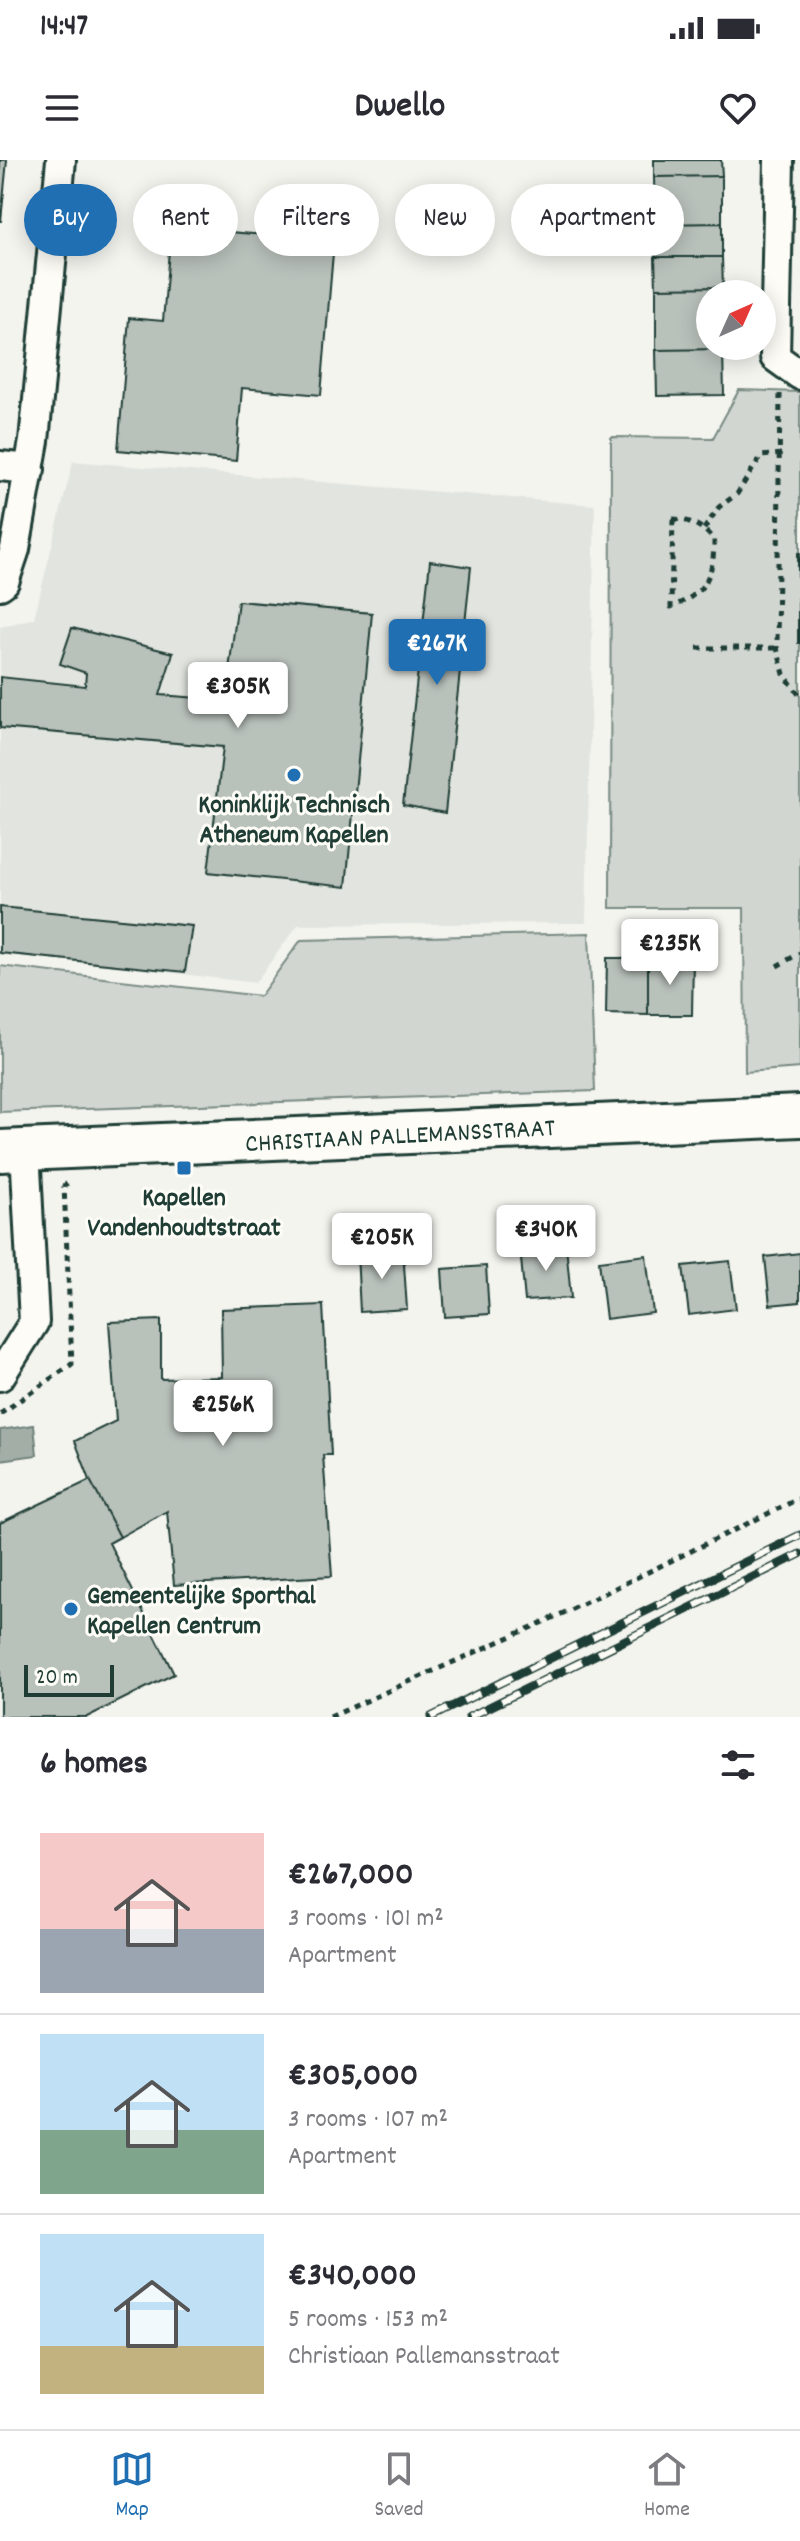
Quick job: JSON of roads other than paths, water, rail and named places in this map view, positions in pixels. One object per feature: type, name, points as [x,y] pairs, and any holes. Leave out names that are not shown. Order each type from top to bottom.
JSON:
[{"type":"street","points":[[0,585],[4,582],[15,549],[30,469],[61,160]]},
{"type":"street","points":[[779,160],[775,357],[800,375]]},
{"type":"street","points":[[0,466],[30,469]]},
{"type":"street","name":"CHRISTIAAN PALLEMANSSTRAAT","points":[[13,1150],[800,1116]]},
{"type":"street","points":[[0,1376],[34,1322],[13,1150]]},
{"type":"railway","points":[[431,1717],[800,1535]]},
{"type":"railway","points":[[469,1717],[800,1554]]},
{"type":"place","name":"Koninklijk Technisch Atheneum Kapellen","points":[[294,775]]},
{"type":"place","name":"Kapellen Vandenhoudtstraat","points":[[184,1168]]},
{"type":"place","name":"Gemeentelijke Sporthal Kapellen Centrum","points":[[71,1609]]}]
